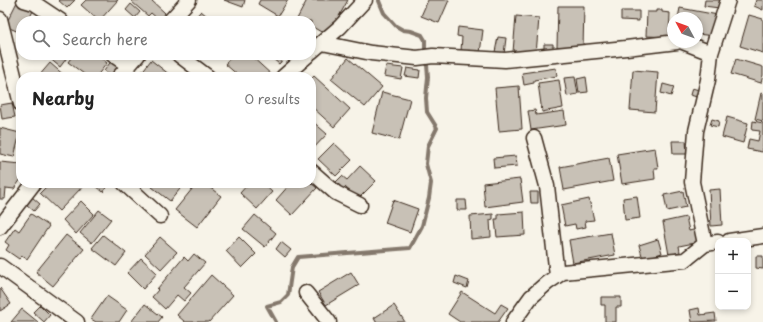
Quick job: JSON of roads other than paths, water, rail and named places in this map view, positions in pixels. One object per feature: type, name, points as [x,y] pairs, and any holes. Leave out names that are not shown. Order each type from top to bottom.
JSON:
[{"type":"street","points":[[24,0],[34,3],[54,16]]},
{"type":"street","points":[[175,16],[189,0]]},
{"type":"street","points":[[316,48],[365,0]]},
{"type":"street","points":[[514,322],[531,297],[563,272],[685,260],[711,243],[692,182],[696,131],[708,80],[711,53],[728,0]]},
{"type":"street","points":[[0,19],[16,84]]},
{"type":"street","points":[[322,43],[372,53],[417,58],[433,56],[505,60],[667,43]]},
{"type":"street","points":[[698,48],[711,53]]},
{"type":"street","points":[[120,60],[128,65]]},
{"type":"street","points":[[123,72],[133,60]]},
{"type":"street","points":[[186,60],[201,72]]},
{"type":"street","points":[[289,72],[302,60]]},
{"type":"street","points":[[534,138],[547,186],[557,276]]},
{"type":"street","points":[[316,175],[336,193],[360,205]]},
{"type":"street","points":[[0,227],[30,188]]},
{"type":"street","points":[[129,188],[160,216]]},
{"type":"street","points":[[749,238],[763,236]]},
{"type":"street","points":[[0,266],[77,322]]},
{"type":"street","points":[[306,293],[329,322]]},
{"type":"waterway","points":[[276,322],[267,306],[281,302],[288,295],[292,267],[298,257],[410,248],[422,226],[431,183],[426,164],[428,146],[437,128],[427,112],[426,98],[428,77],[425,57],[425,40],[422,35],[403,30],[396,26],[384,13],[379,0]]}]
